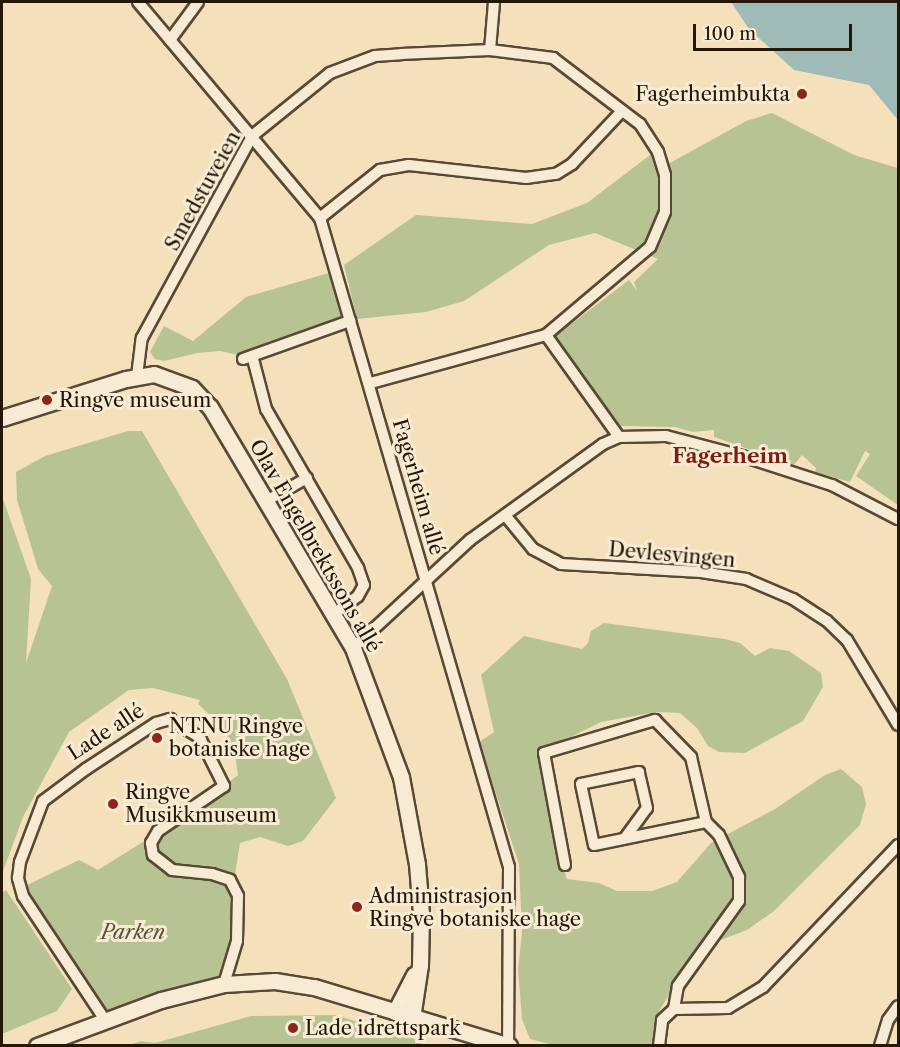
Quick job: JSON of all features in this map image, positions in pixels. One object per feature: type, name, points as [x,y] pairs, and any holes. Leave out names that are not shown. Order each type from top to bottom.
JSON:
[{"type":"street","name":"Fagerheim allé","points":[[138,2],[320,218],[370,383],[509,867],[508,1045]]},
{"type":"street","points":[[170,40],[198,2]]},
{"type":"street","points":[[490,50],[494,2]]},
{"type":"street","name":"Smedstuveien","points":[[138,376],[142,338],[252,136],[330,73],[351,63],[375,56],[490,50],[553,58],[640,124],[658,152],[665,174],[665,212],[650,247],[546,335]]},
{"type":"street","points":[[320,218],[380,170],[409,165],[526,178],[556,174],[572,164],[622,111]]},
{"type":"street","points":[[334,614],[358,596],[364,585],[307,478],[266,409],[248,359],[350,321]]},
{"type":"street","points":[[370,383],[546,335],[620,438]]},
{"type":"street","name":"Olav Engelbrektssons allé","points":[[2,418],[138,376],[167,376],[202,398],[353,648],[401,777],[417,864],[420,965],[412,1018]]},
{"type":"street","points":[[353,648],[427,579],[505,515],[603,444],[620,438],[666,436],[742,456],[832,485],[898,519]]},
{"type":"street","points":[[266,501],[307,478]]},
{"type":"street","name":"Devlesvingen","points":[[505,515],[533,549],[561,564],[702,572],[746,579],[793,599],[827,621],[847,640],[898,726]]},
{"type":"street","name":"Lade allé","points":[[105,1020],[23,896],[18,879],[20,862],[43,801],[96,762],[156,723],[170,719],[200,738],[224,786],[158,831],[151,843],[153,855],[172,870],[212,874],[230,880],[238,896],[237,941],[224,984]]},
{"type":"street","points":[[565,865],[544,753],[654,720],[691,757],[706,822],[719,836],[734,861],[739,901],[678,986],[674,1009],[662,1020],[659,1046]]},
{"type":"street","points":[[625,838],[646,808],[639,772],[581,784],[594,845],[706,822]]},
{"type":"street","points":[[674,1009],[728,1008],[747,999],[898,845]]},
{"type":"street","name":"Olav Engelbrektssons allé","points":[[395,1012],[420,965]]},
{"type":"street","points":[[38,1046],[161,1000],[224,984],[275,981],[304,986],[508,1045]]},
{"type":"street","points":[[880,1046],[888,1020],[898,1006]]},
{"type":"green space","points":[[772,113],[854,155],[898,168],[898,505],[856,476],[870,454],[865,451],[850,482],[815,472],[816,468],[802,455],[794,465],[714,437],[714,430],[693,432],[675,427],[621,426],[554,337],[629,280],[637,291],[634,282],[658,259],[595,233],[549,245],[464,301],[426,312],[357,319],[344,265],[416,215],[532,224],[587,203],[654,152],[659,169],[746,121]]},
{"type":"green space","points":[[332,272],[344,316],[238,355],[220,351],[197,353],[164,361],[155,359],[150,352],[164,326],[193,341],[246,297]]},
{"type":"green space","points":[[128,431],[142,431],[287,679],[336,798],[303,841],[288,846],[260,837],[240,843],[233,887],[230,880],[172,870],[153,855],[151,843],[238,775],[234,749],[223,727],[198,704],[200,700],[153,688],[129,690],[69,732],[23,817],[2,874],[2,496],[31,579],[26,663],[52,586],[38,569],[17,500],[16,472],[45,456]]},
{"type":"green space","points":[[604,623],[725,639],[740,643],[755,656],[770,648],[789,651],[821,673],[823,687],[803,721],[745,753],[719,752],[708,746],[697,728],[680,713],[656,712],[601,722],[543,751],[560,859],[567,879],[599,883],[617,891],[652,891],[677,882],[711,843],[775,809],[825,775],[841,769],[862,787],[866,804],[860,825],[774,911],[747,930],[710,944],[688,965],[659,1011],[652,1045],[549,1044],[530,1039],[522,1019],[518,969],[522,933],[519,864],[479,742],[494,732],[481,675],[524,636],[582,649],[588,643],[591,631]]},
{"type":"green space","name":"Parken","points":[[146,840],[149,857],[170,873],[212,877],[228,883],[235,897],[234,940],[223,979],[113,1014],[94,1002],[21,888],[79,860],[98,870]]},
{"type":"green space","points":[[6,890],[72,989],[57,1011],[2,1034],[2,893]]},
{"type":"green space","name":"Lade idrettspark","points":[[335,1015],[421,1041],[421,1045],[129,1045],[141,1041],[155,1043],[251,1016]]},
{"type":"water","points":[[731,2],[898,2],[898,120],[869,85],[794,70],[749,29]]},
{"type":"place","name":"Fagerheimbukta","points":[[802,94]]},
{"type":"place","name":"Ringve museum","points":[[47,400]]},
{"type":"place","name":"NTNU Ringve botaniske hage","points":[[157,738]]},
{"type":"place","name":"Ringve Musikkmuseum","points":[[113,804]]},
{"type":"place","name":"Administrasjon Ringve botaniske hage","points":[[357,907]]},
{"type":"place","name":"Lade idrettspark","points":[[293,1028]]},
{"type":"district","name":"Fagerheim","points":[[730,456]]}]
